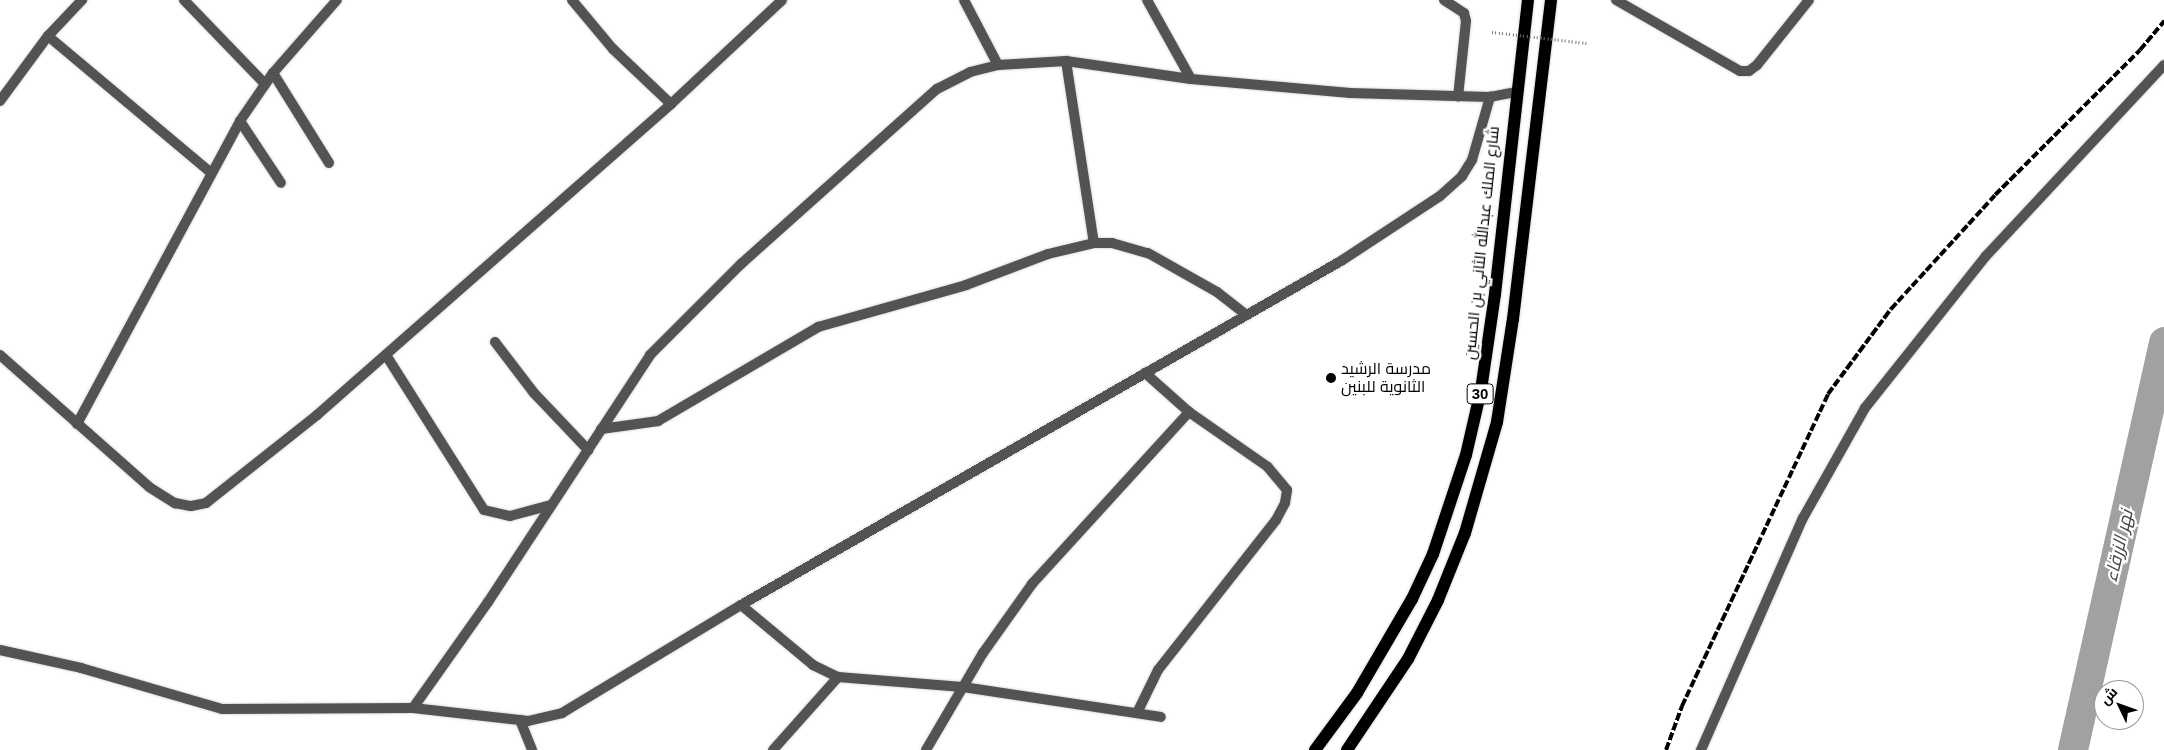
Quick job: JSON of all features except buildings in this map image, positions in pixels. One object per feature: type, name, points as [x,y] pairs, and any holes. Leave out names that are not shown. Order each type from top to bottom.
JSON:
[{"type":"main road","name":"شارع الملك عبدالله الثاني بن الحسين","points":[[1315,750],[1357,693],[1412,598],[1433,554],[1466,455],[1481,390],[1495,294],[1516,92],[1528,0]]},
{"type":"main road","name":"30","points":[[1347,750],[1404,665],[1438,600],[1465,533],[1497,422],[1513,320],[1551,0]]},
{"type":"street","points":[[0,100],[48,36],[82,0]]},
{"type":"street","points":[[184,0],[265,84]]},
{"type":"street","points":[[77,424],[210,172],[240,122],[273,73],[338,0]]},
{"type":"street","points":[[572,0],[613,49],[671,104]]},
{"type":"street","points":[[0,355],[149,487],[175,503],[191,506],[206,503],[265,458],[386,355],[671,104],[782,0]]},
{"type":"street","points":[[964,0],[998,65]]},
{"type":"street","points":[[1147,0],[1191,79]]},
{"type":"street","points":[[1444,0],[1464,13],[1466,21],[1458,96]]},
{"type":"street","points":[[1616,0],[1740,71],[1749,71],[1757,64],[1809,0]]},
{"type":"street","points":[[48,36],[210,172]]},
{"type":"street","points":[[1066,61],[1094,242]]},
{"type":"street","points":[[413,708],[588,450],[629,382],[677,325],[856,158],[937,89],[970,72],[998,65],[1066,61],[1191,79],[1350,93],[1490,97],[1516,92]]},
{"type":"street","points":[[1700,750],[1803,518],[1865,408],[1986,256],[2164,65]]},
{"type":"street","points":[[273,73],[329,163]]},
{"type":"street","points":[[0,650],[81,668],[222,709],[413,708],[520,720],[562,714],[741,605],[1245,314],[1341,261],[1454,184],[1472,160],[1490,97]]},
{"type":"street","points":[[240,122],[281,183]]},
{"type":"street","points":[[601,430],[658,421],[818,327],[966,285],[1048,254],[1094,242],[1112,243],[1148,253],[1217,292],[1245,314]]},
{"type":"street","points":[[496,342],[534,393],[588,450]]},
{"type":"street","points":[[386,355],[484,510],[510,516],[551,505]]},
{"type":"street","points":[[1137,713],[1158,670],[1258,546],[1285,503],[1287,490],[1279,477],[1189,412],[1145,373]]},
{"type":"street","points":[[926,750],[963,688],[1032,584],[1189,412]]},
{"type":"street","points":[[741,605],[813,666],[838,677],[963,688],[1160,717]]},
{"type":"street","points":[[773,750],[838,677]]},
{"type":"street","points":[[520,720],[532,750]]},
{"type":"path","points":[[1492,32],[1586,43]]},
{"type":"waterway","name":"نهر الزرقاء","points":[[2073,750],[2164,342]]},
{"type":"railway","points":[[1666,750],[1682,706],[1828,394],[1891,309],[1995,195],[2140,50],[2164,21]]},
{"type":"place","name":"مدرسة الرشيد الثانوية للبنين","points":[[1331,378]]}]
